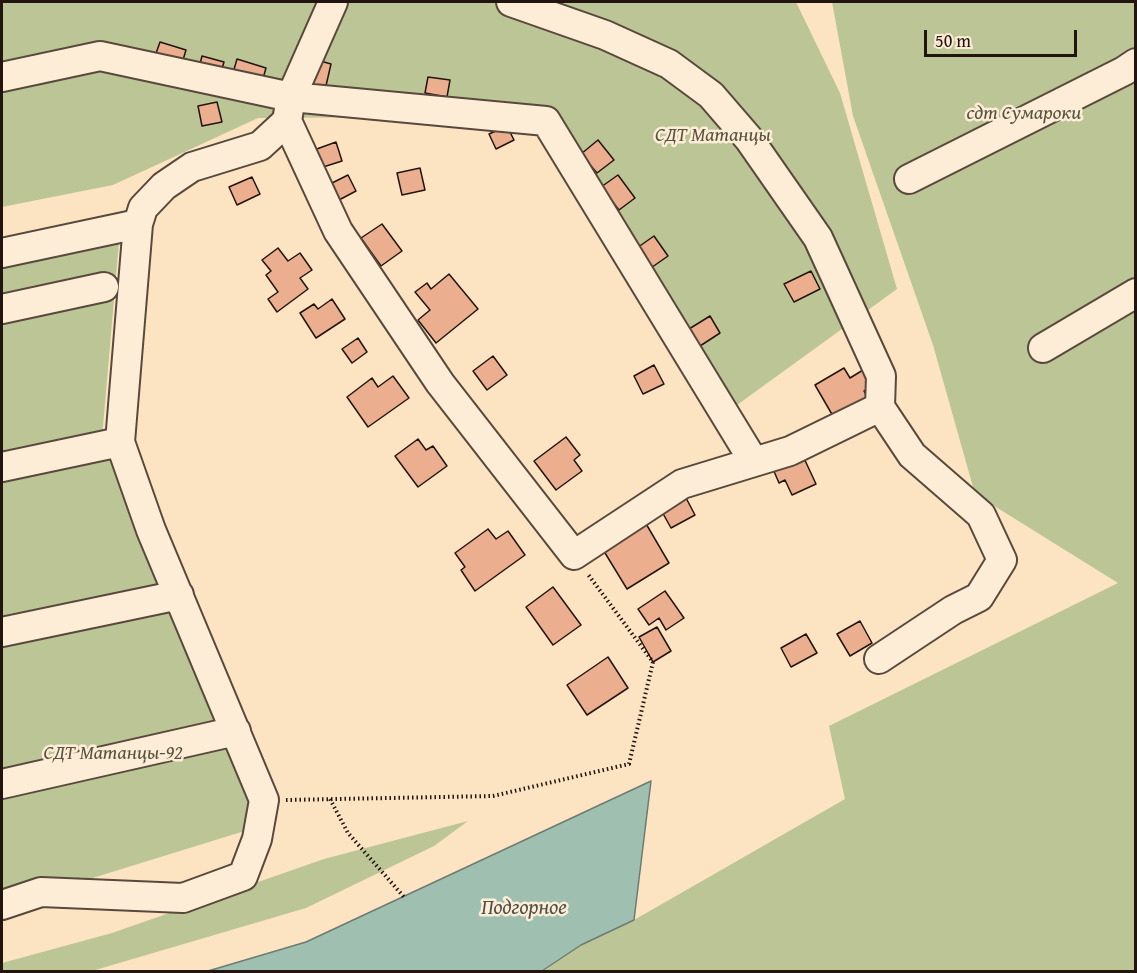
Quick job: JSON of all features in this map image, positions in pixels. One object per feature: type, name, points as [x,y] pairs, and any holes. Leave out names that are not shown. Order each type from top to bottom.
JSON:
[{"type":"street","points":[[2,905],[41,892],[183,898],[243,876],[257,839],[264,800],[151,530],[120,442],[138,225],[143,208],[164,186],[192,167],[260,146],[289,109],[333,2]]},
{"type":"street","points":[[511,2],[605,35],[669,64],[711,94],[749,140],[818,238],[881,376],[880,407],[912,455],[981,515],[1002,560],[979,597],[952,610],[879,659]]},
{"type":"street","points":[[2,77],[100,56],[289,109],[546,121],[754,462]]},
{"type":"street","points":[[909,178],[1136,63]]},
{"type":"street","points":[[289,109],[338,231],[440,383],[574,555],[682,484],[790,451],[880,407]]},
{"type":"street","points":[[2,253],[138,225]]},
{"type":"street","points":[[2,309],[104,287]]},
{"type":"street","points":[[1043,348],[1136,293]]},
{"type":"street","points":[[2,467],[120,442]]},
{"type":"street","points":[[2,632],[179,595]]},
{"type":"street","points":[[2,784],[236,731]]},
{"type":"path","points":[[264,800],[494,796],[629,764],[653,662],[574,555]]},
{"type":"path","points":[[330,799],[348,833],[404,897]]},
{"type":"green space","name":"СДТ Матанцы","points":[[2,2],[796,2],[840,93],[897,289],[715,421],[552,116],[258,118],[113,185],[2,207]]},
{"type":"green space","name":"сдт Сумароки","points":[[832,2],[1135,2],[1135,971],[542,972],[581,945],[634,920],[845,799],[829,726],[1118,583],[975,494],[933,345],[853,116]]},
{"type":"green space","name":"СДТ Матанцы-92","points":[[119,242],[102,438],[264,825],[2,906],[2,266]]},
{"type":"green space","points":[[468,821],[434,846],[306,908],[92,971],[2,972],[2,963],[112,933],[324,859]]},
{"type":"water","name":"Подгорное","points":[[651,781],[634,920],[581,945],[542,971],[208,971],[306,942]]},
{"type":"building","points":[[160,42],[186,50],[180,70],[153,62]]},
{"type":"building","points":[[202,56],[224,62],[219,78],[198,72]]},
{"type":"building","points":[[310,58],[331,64],[325,90],[304,84]]},
{"type":"building","points":[[237,59],[266,68],[260,89],[231,80]]},
{"type":"building","points":[[428,77],[450,80],[447,97],[425,93]]},
{"type":"building","points":[[217,102],[222,122],[202,126],[198,106]]},
{"type":"building","points":[[507,126],[514,140],[496,149],[489,134]]},
{"type":"building","points":[[598,140],[614,160],[597,173],[581,154]]},
{"type":"building","points":[[336,142],[342,161],[320,168],[314,150]]},
{"type":"building","points":[[420,168],[425,190],[402,195],[397,173]]},
{"type":"building","points":[[348,175],[356,191],[339,200],[330,184]]},
{"type":"building","points":[[618,175],[635,198],[619,210],[601,187]]},
{"type":"building","points":[[252,177],[260,194],[237,205],[229,187]]},
{"type":"building","points":[[382,224],[402,251],[381,266],[361,238]]},
{"type":"building","points":[[654,236],[668,256],[648,270],[634,250]]},
{"type":"building","points":[[278,248],[288,261],[300,253],[312,270],[300,278],[308,289],[277,312],[268,299],[278,292],[266,275],[271,271],[262,260]]},
{"type":"building","points":[[811,271],[820,289],[794,302],[784,284]]},
{"type":"building","points":[[449,274],[478,309],[436,343],[418,320],[430,310],[415,292],[427,283],[431,289]]},
{"type":"building","points":[[332,299],[345,319],[316,338],[300,313],[314,304],[318,309]]},
{"type":"building","points":[[710,316],[720,333],[700,346],[689,329]]},
{"type":"building","points":[[358,338],[367,352],[352,363],[342,349]]},
{"type":"building","points":[[493,356],[507,375],[487,390],[473,371]]},
{"type":"building","points":[[654,365],[664,384],[643,394],[634,376]]},
{"type":"building","points":[[844,368],[850,378],[863,370],[872,387],[864,391],[871,404],[837,423],[815,385]]},
{"type":"building","points":[[393,376],[409,398],[368,427],[347,397],[372,378],[378,387]]},
{"type":"building","points":[[566,437],[580,455],[574,460],[582,471],[556,490],[534,461]]},
{"type":"building","points":[[418,439],[426,450],[433,446],[447,466],[418,487],[395,456]]},
{"type":"building","points":[[803,456],[816,484],[792,495],[785,480],[779,483],[773,469]]},
{"type":"building","points":[[685,496],[695,515],[671,528],[661,510]]},
{"type":"building","points":[[645,522],[669,563],[627,589],[602,548]]},
{"type":"building","points":[[488,529],[496,539],[508,531],[525,555],[475,591],[461,570],[465,567],[455,553]]},
{"type":"building","points":[[553,587],[581,625],[553,645],[526,607]]},
{"type":"building","points":[[665,591],[684,618],[666,630],[659,618],[649,625],[638,609]]},
{"type":"building","points":[[860,621],[872,643],[850,656],[837,634]]},
{"type":"building","points":[[657,627],[671,651],[653,662],[639,637]]},
{"type":"building","points":[[806,634],[817,653],[791,667],[781,648]]},
{"type":"building","points":[[608,657],[628,688],[587,715],[567,685]]}]
